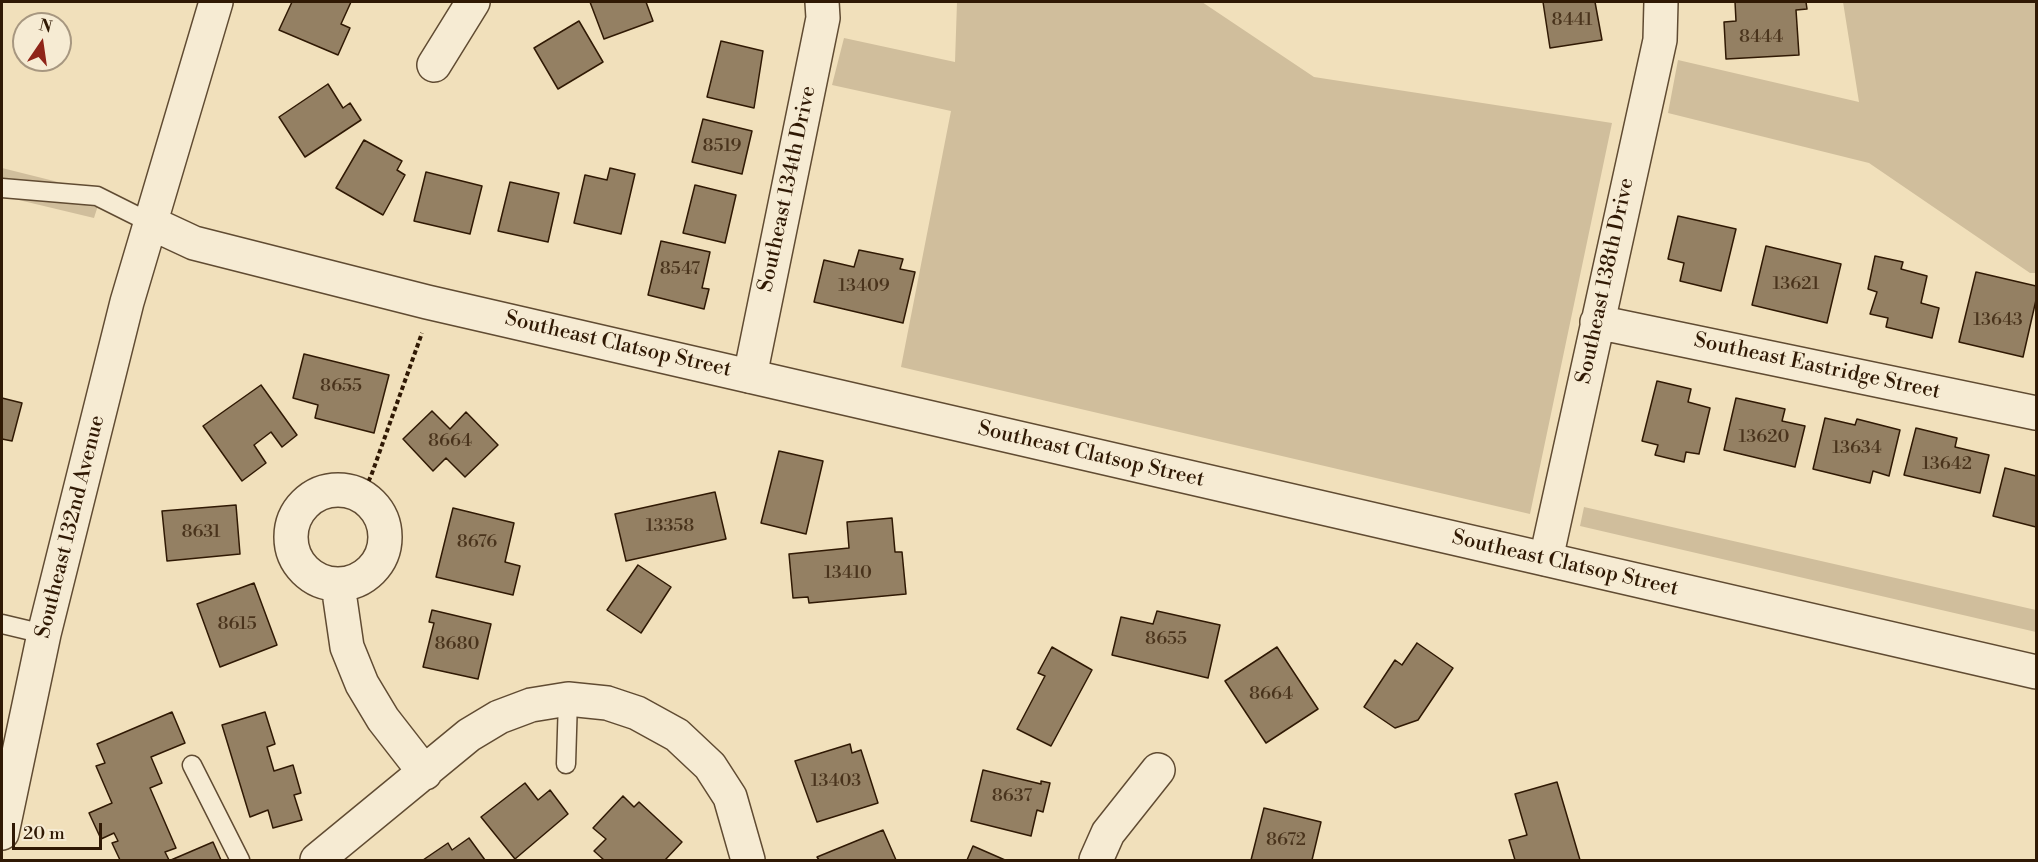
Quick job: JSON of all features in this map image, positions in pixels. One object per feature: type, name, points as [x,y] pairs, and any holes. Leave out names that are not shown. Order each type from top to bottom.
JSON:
[{"type":"street","name":"Southeast 132nd Avenue","points":[[2,833],[7,788],[127,302],[216,2]]},
{"type":"street","points":[[434,64],[473,2]]},
{"type":"street","name":"Southeast 134th Drive","points":[[750,376],[823,18],[822,2]]},
{"type":"street","name":"Southeast 138th Drive","points":[[1546,559],[1660,40],[1660,2]]},
{"type":"street","name":"Southeast Clatsop Street","points":[[151,223],[194,243],[427,302],[2037,672]]},
{"type":"street","name":"Southeast Eastridge Street","points":[[1597,322],[2037,413]]},
{"type":"street","points":[[347,489],[362,495],[382,518],[386,538],[379,561],[362,578],[338,585],[309,575],[295,558],[290,541],[295,515],[305,502],[328,490],[347,489]]},
{"type":"street","points":[[338,585],[347,647],[362,684],[383,719],[425,773]]},
{"type":"street","points":[[322,859],[469,735],[499,717],[531,705],[568,699],[607,703],[637,713],[677,735],[710,766],[730,797],[748,861]]},
{"type":"street","points":[[1096,861],[1108,832],[1158,770]]},
{"type":"lane","points":[[2,188],[97,196],[151,223]]},
{"type":"lane","points":[[2,624],[44,634]]},
{"type":"lane","points":[[566,764],[568,699]]},
{"type":"lane","points":[[192,765],[240,861]]},
{"type":"path","points":[[362,495],[372,476],[422,338]]},
{"type":"shaded area","points":[[957,2],[1202,2],[1314,77],[1612,123],[1530,514],[901,367],[951,111],[832,85],[844,38],[955,62]]},
{"type":"shaded area","points":[[1843,2],[2036,2],[2036,273],[2030,273],[1869,163],[1668,113],[1678,60],[1859,102]]},
{"type":"shaded area","points":[[2,168],[102,193],[94,218],[2,196]]},
{"type":"shaded area","points":[[1584,507],[2036,610],[2036,632],[1580,526]]},
{"type":"building","points":[[292,2],[351,2],[341,24],[350,28],[338,55],[279,30]]},
{"type":"building","points":[[590,2],[646,2],[653,21],[604,39]]},
{"type":"building","points":[[1543,2],[1595,2],[1602,40],[1550,48]]},
{"type":"building","points":[[1735,2],[1806,2],[1807,9],[1796,10],[1799,55],[1726,59],[1724,22],[1736,21]]},
{"type":"building","points":[[579,21],[603,62],[558,89],[534,48]]},
{"type":"building","points":[[721,41],[763,51],[754,108],[707,97]]},
{"type":"building","points":[[328,84],[343,108],[350,103],[361,120],[305,157],[279,117]]},
{"type":"building","points":[[703,119],[752,131],[742,174],[692,162]]},
{"type":"building","points":[[364,140],[402,161],[397,170],[405,175],[383,215],[336,188]]},
{"type":"building","points":[[610,168],[635,174],[621,234],[574,223],[585,175],[607,180]]},
{"type":"building","points":[[426,172],[482,186],[470,234],[414,221]]},
{"type":"building","points":[[510,182],[559,193],[548,242],[498,231]]},
{"type":"building","points":[[695,185],[736,195],[725,243],[683,233]]},
{"type":"building","points":[[1678,216],[1736,229],[1721,291],[1680,281],[1684,263],[1668,259]]},
{"type":"building","points":[[661,241],[710,252],[702,288],[709,289],[704,309],[648,295]]},
{"type":"building","points":[[1766,246],[1841,264],[1827,323],[1752,305]]},
{"type":"building","points":[[859,250],[903,259],[900,269],[915,272],[903,323],[814,302],[824,260],[854,267]]},
{"type":"building","points":[[1875,256],[1903,262],[1901,269],[1927,276],[1921,303],[1939,308],[1932,338],[1886,327],[1888,318],[1870,314],[1877,292],[1868,289]]},
{"type":"building","points":[[1976,272],[2036,286],[2036,300],[2023,357],[1959,342]]},
{"type":"building","points":[[304,354],[389,375],[374,433],[315,418],[318,405],[293,398]]},
{"type":"building","points":[[1657,381],[1691,389],[1688,402],[1710,408],[1699,454],[1686,452],[1684,462],[1655,455],[1658,445],[1642,441]]},
{"type":"building","points":[[261,385],[297,435],[282,447],[271,432],[254,445],[266,463],[242,481],[203,426]]},
{"type":"building","points":[[2,398],[22,403],[12,441],[2,439]]},
{"type":"building","points":[[1736,398],[1785,409],[1782,421],[1805,426],[1795,467],[1724,450]]},
{"type":"building","points":[[432,411],[450,429],[466,412],[498,445],[465,477],[446,458],[433,471],[403,439]]},
{"type":"building","points":[[1825,418],[1855,425],[1857,419],[1900,430],[1889,476],[1873,471],[1870,483],[1813,469]]},
{"type":"building","points":[[1916,428],[1957,438],[1955,447],[1989,455],[1980,493],[1904,475]]},
{"type":"building","points":[[779,451],[823,461],[806,534],[761,523]]},
{"type":"building","points":[[2005,468],[2036,476],[2036,527],[1993,516]]},
{"type":"building","points":[[715,492],[726,539],[626,561],[615,514]]},
{"type":"building","points":[[236,505],[240,554],[167,561],[162,511]]},
{"type":"building","points":[[453,508],[514,523],[505,562],[520,566],[513,595],[436,577]]},
{"type":"building","points":[[892,518],[895,552],[902,552],[906,594],[809,603],[808,597],[793,598],[789,554],[849,548],[847,522]]},
{"type":"building","points":[[638,565],[671,587],[641,633],[607,610]]},
{"type":"building","points":[[254,583],[277,645],[220,667],[197,604]]},
{"type":"building","points":[[432,610],[491,624],[478,679],[423,667],[434,623],[429,622]]},
{"type":"building","points":[[1157,611],[1220,625],[1208,678],[1112,655],[1121,617],[1153,624]]},
{"type":"building","points":[[1417,643],[1453,668],[1418,720],[1395,728],[1364,707],[1395,660],[1402,665]]},
{"type":"building","points":[[1052,647],[1092,670],[1051,746],[1017,729],[1045,676],[1038,673]]},
{"type":"building","points":[[1277,647],[1318,709],[1266,743],[1225,681]]},
{"type":"building","points":[[172,712],[185,743],[151,757],[162,783],[150,788],[176,848],[165,852],[169,860],[120,860],[112,843],[118,841],[114,833],[101,839],[89,813],[112,803],[96,766],[105,763],[97,744]]},
{"type":"building","points":[[265,712],[275,744],[267,747],[274,771],[293,765],[301,793],[294,795],[302,820],[273,828],[268,810],[250,817],[222,725]]},
{"type":"building","points":[[850,744],[852,753],[861,750],[878,803],[817,822],[795,761]]},
{"type":"building","points":[[983,770],[1041,784],[1041,781],[1050,783],[1043,812],[1037,810],[1031,836],[971,821]]},
{"type":"building","points":[[1557,782],[1580,860],[1515,860],[1509,840],[1527,835],[1515,794]]},
{"type":"building","points":[[525,783],[538,800],[550,790],[568,814],[515,859],[481,817]]},
{"type":"building","points":[[623,796],[634,807],[639,802],[682,842],[665,860],[604,860],[594,851],[606,839],[593,828]]},
{"type":"building","points":[[1264,808],[1321,822],[1312,860],[1251,860]]},
{"type":"building","points":[[883,830],[896,860],[819,860],[817,857]]},
{"type":"building","points":[[469,838],[485,860],[423,860],[448,843],[452,850]]},
{"type":"building","points":[[213,842],[221,860],[171,860]]},
{"type":"building","points":[[973,846],[1005,860],[967,860]]}]
